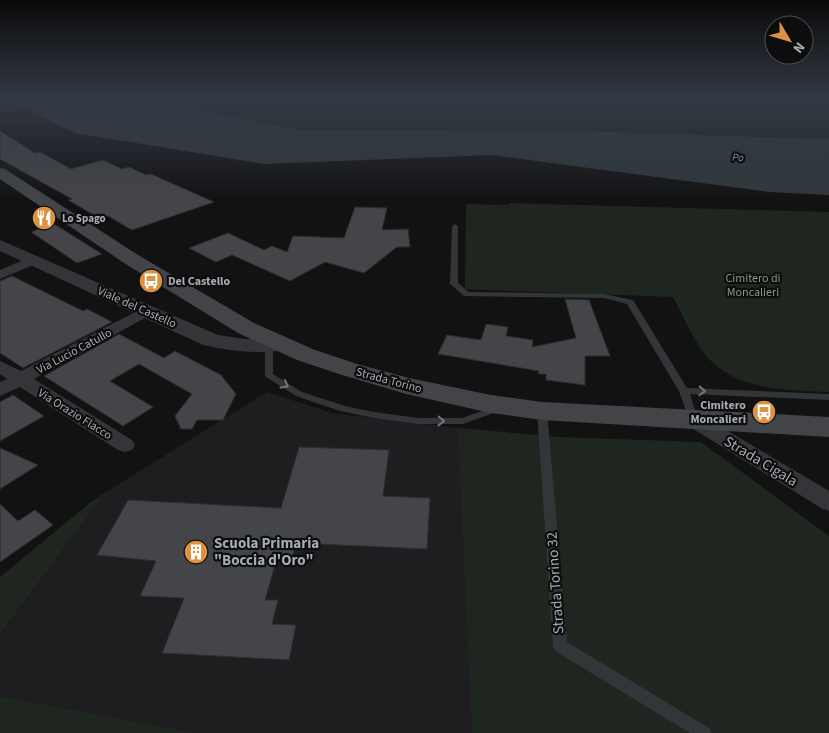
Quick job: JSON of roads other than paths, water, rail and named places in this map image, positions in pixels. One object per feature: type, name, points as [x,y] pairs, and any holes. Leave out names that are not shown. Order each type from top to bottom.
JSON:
[{"type":"main road","name":"Strada Torino","points":[[0,172],[131,259],[272,343],[402,386],[504,406],[542,411],[829,427]]},
{"type":"street","name":"Viale del Castello","points":[[0,245],[211,340],[231,345],[272,343]]},
{"type":"street","points":[[0,274],[34,260]]},
{"type":"street","name":"Via Lucio Catullo","points":[[0,390],[148,312]]},
{"type":"street","name":"Via Orazio Flacco","points":[[0,366],[125,445]]},
{"type":"street","name":"Strada Cigala","points":[[694,420],[829,502]]},
{"type":"lane","points":[[455,226],[454,284],[467,294],[604,296],[630,302],[684,390],[694,420]]},
{"type":"lane","points":[[272,343],[269,374],[299,394],[343,409],[418,421],[463,421],[504,406]]},
{"type":"lane","points":[[684,390],[829,397]]},
{"type":"lane","name":"Strada Torino 32","points":[[542,411],[560,646],[704,733]]},
{"type":"water","name":"Po","points":[[73,132],[621,132],[829,139],[829,195],[769,192],[491,155],[264,164]]},
{"type":"place","name":"Lo Spago","points":[[44,218]]},
{"type":"place","name":"Del Castello","points":[[151,281]]},
{"type":"place","name":"Cimitero Moncalieri","points":[[764,412]]},
{"type":"place","name":"Scuola Primaria \"Boccia d'Oro\"","points":[[196,552]]},
{"type":"park label","name":"Cimitero di Moncalieri","points":[[753,285]]}]
